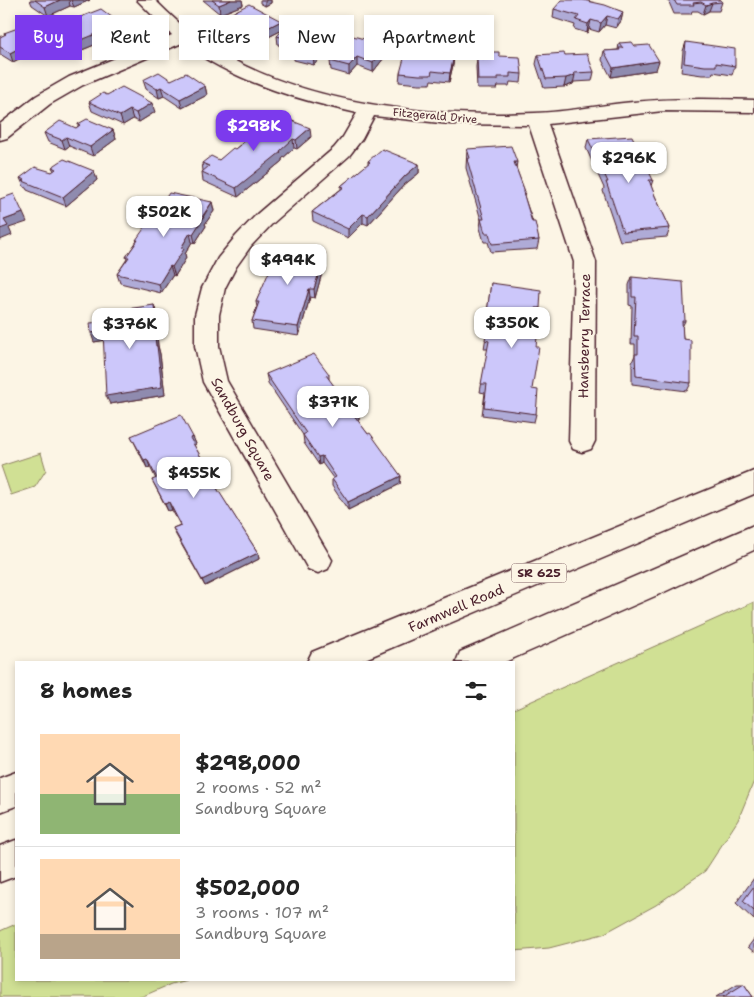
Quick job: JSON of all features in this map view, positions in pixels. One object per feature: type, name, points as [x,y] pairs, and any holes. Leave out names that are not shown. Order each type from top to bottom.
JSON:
[{"type":"street","name":"Fitzgerald Drive","points":[[145,0],[179,31]]},
{"type":"street","points":[[0,134],[25,112],[61,89],[93,73],[179,38]]},
{"type":"street","name":"Fitzgerald Drive","points":[[221,60],[266,81],[304,94],[368,109],[438,118],[478,120],[537,119],[676,105],[754,106]]},
{"type":"street","name":"Sandburg Square","points":[[318,560],[215,382],[206,349],[205,324],[213,288],[229,258],[247,236],[345,149],[368,109]]},
{"type":"street","name":"Hansberry Terrace","points":[[537,119],[585,262],[582,441]]},
{"type":"street","name":"Farmwell Road","points":[[325,661],[754,482]]},
{"type":"street","points":[[473,661],[652,584],[754,537]]},
{"type":"street","points":[[0,795],[15,789]]},
{"type":"street","points":[[0,864],[15,858]]},
{"type":"green space","points":[[41,453],[46,470],[35,487],[11,495],[1,466]]},
{"type":"green space","points":[[754,602],[754,781],[738,820],[705,871],[656,905],[603,934],[549,948],[515,951],[515,709]]},
{"type":"green space","points":[[15,924],[15,981],[183,981],[141,997],[0,997],[0,931]]},
{"type":"building","points":[[35,0],[60,0],[45,7]]},
{"type":"building","points":[[212,0],[231,0],[219,5]]},
{"type":"building","points":[[562,0],[583,0],[605,5],[623,12],[618,19],[607,16],[601,23],[591,20],[588,24],[576,20],[579,16],[554,9]]},
{"type":"building","points":[[674,0],[721,0],[722,2],[706,5],[701,2],[693,3],[694,5],[677,5]]},
{"type":"building","points":[[249,4],[279,20],[279,22],[269,27],[269,15],[228,15]]},
{"type":"building","points":[[101,9],[109,15],[92,15],[92,36],[82,40],[82,16]]},
{"type":"building","points":[[15,29],[15,50],[10,53],[0,47],[0,37],[6,34],[4,33]]},
{"type":"building","points":[[354,36],[364,39],[364,60],[357,57],[349,66],[330,61],[354,60]]},
{"type":"building","points":[[632,42],[635,46],[649,45],[659,61],[613,68],[604,51],[620,50],[619,48],[623,48],[619,43]]},
{"type":"building","points":[[686,42],[735,49],[735,66],[716,63],[716,66],[705,66],[684,63]]},
{"type":"building","points":[[494,52],[499,52],[499,56],[520,57],[522,74],[510,73],[510,77],[498,77],[498,80],[478,80],[477,60],[494,60]]},
{"type":"building","points":[[564,53],[565,55],[587,54],[594,72],[574,73],[575,75],[566,78],[546,79],[538,55]]},
{"type":"building","points":[[404,60],[453,60],[450,73],[432,71],[431,75],[419,75],[400,73]]},
{"type":"building","points":[[159,72],[171,80],[186,73],[205,86],[180,99],[161,87],[157,89],[143,80]]},
{"type":"building","points":[[122,87],[152,103],[136,113],[130,110],[120,116],[89,102],[103,93],[107,95]]},
{"type":"building","points":[[277,115],[310,128],[296,140],[293,139],[281,152],[236,188],[202,172],[209,166],[202,163],[211,156],[219,160]]},
{"type":"building","points":[[87,119],[113,130],[90,147],[66,137],[62,140],[44,133],[60,121],[76,128],[80,125],[78,124]]},
{"type":"building","points":[[632,136],[653,180],[649,180],[670,228],[623,232],[606,182],[608,182],[588,139]]},
{"type":"building","points":[[511,146],[517,162],[514,162],[525,192],[523,192],[532,222],[535,222],[539,240],[492,244],[489,233],[485,233],[481,219],[484,219],[467,159],[470,158],[467,149]]},
{"type":"building","points":[[382,149],[419,164],[405,176],[368,216],[363,214],[348,229],[312,212],[344,187],[341,186],[370,162],[368,161]]},
{"type":"building","points":[[64,159],[94,171],[63,197],[23,181],[25,180],[20,178],[35,167],[52,172],[56,169],[52,167]]},
{"type":"building","points":[[169,193],[212,202],[193,234],[190,233],[181,248],[184,249],[172,267],[170,266],[159,284],[117,274],[129,257],[126,257],[138,240],[136,240],[148,223],[152,224],[162,209],[159,208]]},
{"type":"building","points":[[14,194],[23,213],[4,220],[8,226],[0,229],[0,199]]},
{"type":"building","points":[[276,247],[325,253],[314,289],[309,289],[298,327],[252,321],[259,302],[256,302],[271,267],[269,266]]},
{"type":"building","points":[[632,277],[683,282],[685,321],[682,321],[683,339],[691,340],[691,383],[636,376],[635,354],[638,354],[638,336],[634,336],[636,297],[632,297]]},
{"type":"building","points":[[491,283],[541,290],[540,308],[536,308],[534,327],[538,327],[536,347],[539,347],[532,389],[538,390],[536,414],[484,407],[487,384],[481,384],[489,341],[485,340]]},
{"type":"building","points":[[154,305],[156,326],[154,326],[162,387],[106,396],[103,331],[91,333],[90,323],[101,322],[100,313]]},
{"type":"building","points":[[314,354],[329,374],[326,375],[340,394],[344,392],[359,412],[353,414],[368,434],[370,433],[401,476],[348,502],[332,479],[336,477],[322,456],[318,457],[303,435],[306,433],[266,374]]},
{"type":"building","points":[[181,415],[193,437],[190,438],[217,480],[213,482],[258,553],[202,580],[173,528],[181,525],[169,502],[165,504],[152,480],[157,478],[147,459],[144,460],[131,436]]},
{"type":"building","points":[[754,886],[754,911],[743,901]]},
{"type":"building","points":[[744,984],[753,997],[723,997]]}]
